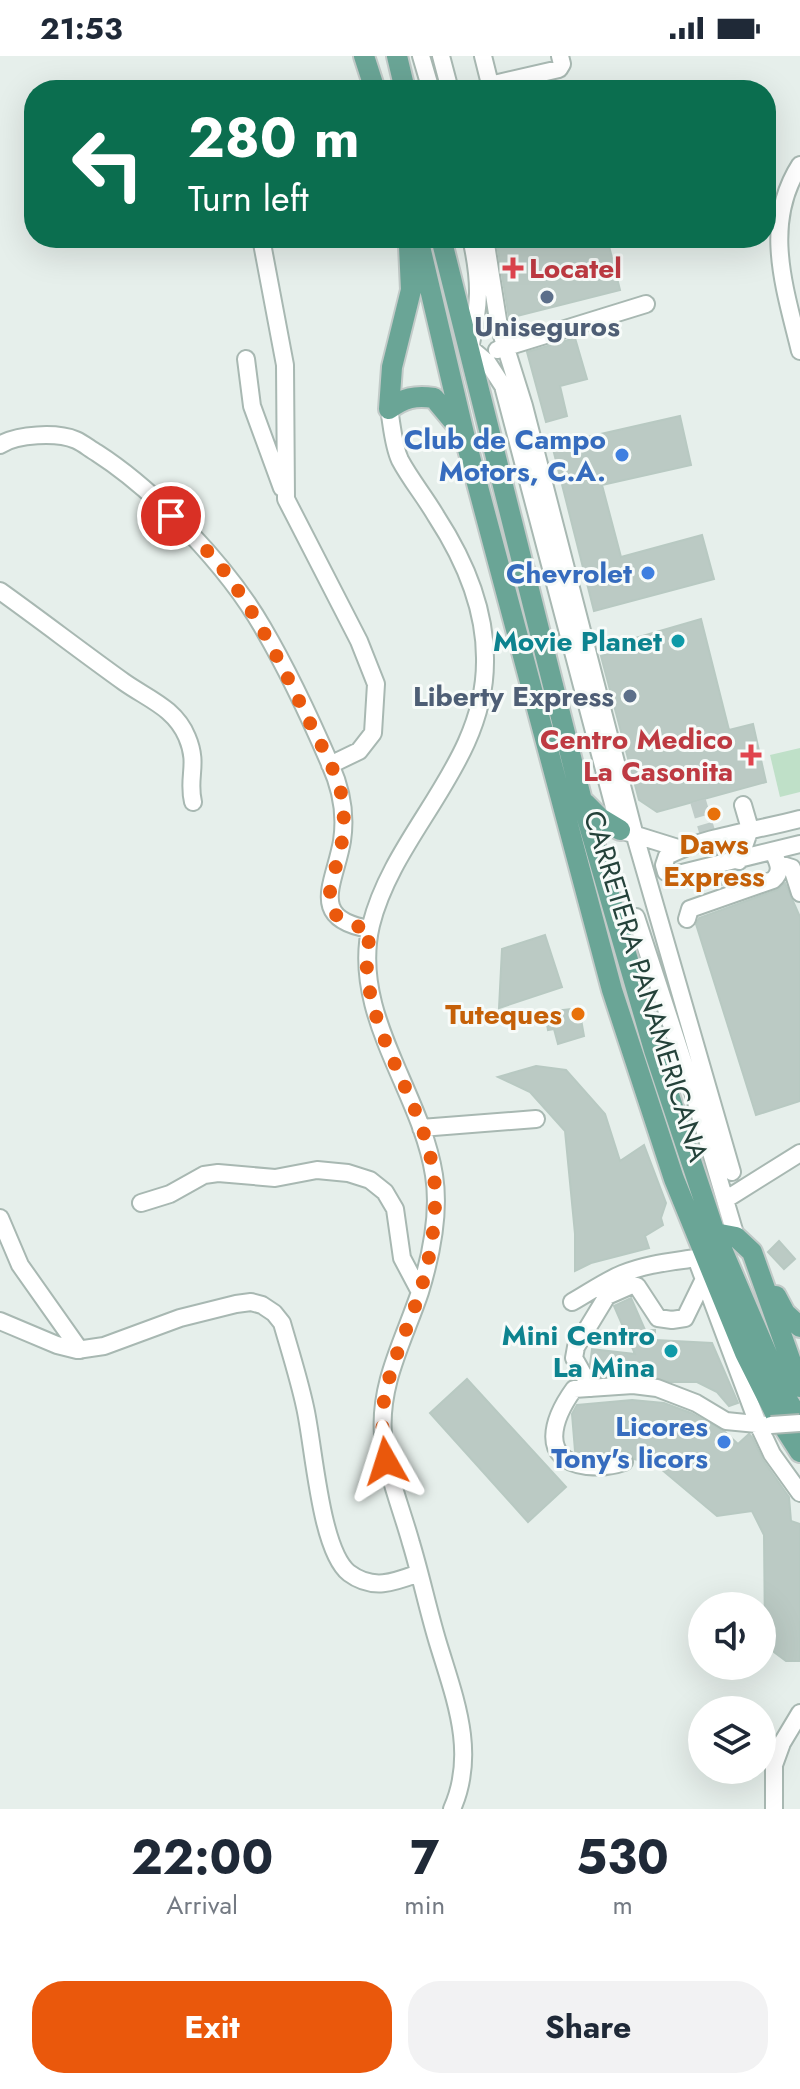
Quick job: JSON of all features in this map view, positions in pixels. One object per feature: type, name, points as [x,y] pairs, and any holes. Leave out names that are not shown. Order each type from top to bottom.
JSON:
[{"type":"main road","points":[[364,56],[372,80]]},
{"type":"main road","points":[[375,56],[381,80]]},
{"type":"main road","points":[[397,56],[403,80]]},
{"type":"main road","points":[[389,409],[392,367],[411,290],[409,248]]},
{"type":"main road","name":"CARRETERA PANAMERICANA","points":[[420,248],[465,438],[612,990],[674,1179],[745,1353],[775,1413],[800,1452]]},
{"type":"main road","name":"CARRETERA PANAMERICANA","points":[[444,248],[473,353],[543,652],[582,801],[628,920],[654,1050],[715,1233],[785,1396],[800,1421]]},
{"type":"main road","points":[[389,409],[418,395],[434,398],[448,412],[465,438]]},
{"type":"main road","points":[[582,801],[600,818],[628,833]]},
{"type":"main road","points":[[674,1179],[696,1258]]},
{"type":"main road","points":[[715,1233],[736,1237],[752,1252],[785,1313],[800,1327]]},
{"type":"main road","points":[[752,1252],[799,1384]]},
{"type":"street","points":[[421,56],[428,80]]},
{"type":"street","points":[[441,56],[447,80]]},
{"type":"street","points":[[483,56],[489,80]]},
{"type":"street","points":[[511,80],[559,69],[562,64],[560,56]]},
{"type":"street","points":[[800,165],[784,196],[778,257],[800,351]]},
{"type":"street","points":[[263,248],[285,365],[286,499]]},
{"type":"street","points":[[473,248],[480,284],[473,353]]},
{"type":"street","points":[[487,248],[499,326],[524,406],[628,833]]},
{"type":"street","points":[[473,353],[505,348],[646,304]]},
{"type":"street","points":[[473,353],[488,363],[503,386],[570,642],[628,833],[655,904],[732,1172]]},
{"type":"street","points":[[246,359],[252,406],[286,499],[359,641],[376,684],[373,733],[359,751],[330,765]]},
{"type":"street","points":[[389,409],[398,457],[459,554],[484,636],[484,688],[478,713],[460,758],[380,893],[370,929],[367,971],[383,1036],[421,1128],[434,1175],[430,1249],[420,1292],[393,1360],[382,1411],[386,1461],[464,1739],[461,1790],[452,1809]]},
{"type":"street","points":[[0,445],[10,439],[43,436],[76,439],[138,483],[217,561],[263,627],[342,795],[342,840],[331,880],[329,903],[337,918],[370,929]]},
{"type":"street","points":[[0,591],[126,684],[171,713],[186,734],[195,758],[190,790],[193,802]]},
{"type":"street","points":[[543,652],[570,642]]},
{"type":"street","points":[[739,861],[750,829],[743,805]]},
{"type":"street","points":[[800,819],[750,829],[681,849],[667,856],[664,865],[666,872],[674,875],[778,855],[800,844]]},
{"type":"street","points":[[687,919],[690,909],[702,903],[773,880],[777,876],[782,840],[773,826]]},
{"type":"street","points":[[628,833],[681,849]]},
{"type":"street","points":[[778,855],[792,868],[800,893]]},
{"type":"street","points":[[694,871],[669,884],[655,904],[628,920],[691,1085],[736,1237]]},
{"type":"street","points":[[421,1128],[536,1119]]},
{"type":"street","points":[[725,1200],[800,1153]]},
{"type":"street","points":[[141,1203],[170,1194],[204,1175],[218,1173],[275,1178],[317,1170],[348,1173],[370,1180],[385,1192],[395,1209],[402,1258],[420,1292]]},
{"type":"street","points":[[0,1218],[20,1265],[80,1350]]},
{"type":"street","points":[[572,1302],[635,1269],[696,1258],[765,1425],[772,1454],[800,1493]]},
{"type":"street","points":[[685,1318],[704,1279]]},
{"type":"street","points":[[589,1393],[574,1358],[576,1347],[607,1296],[632,1285],[637,1286],[658,1318],[720,1322]]},
{"type":"street","points":[[0,1321],[57,1345],[80,1350],[104,1346],[180,1318],[236,1304],[251,1302],[262,1305],[282,1323],[305,1408],[326,1527],[348,1572],[377,1585],[390,1584],[419,1573]]},
{"type":"street","points":[[624,1462],[608,1467],[580,1465],[569,1463],[557,1452],[554,1438],[564,1404],[574,1389],[589,1393],[633,1385],[657,1388],[696,1403],[726,1421],[765,1425],[800,1421]]},
{"type":"street","points":[[774,1809],[774,1765],[782,1743],[800,1713]]},
{"type":"green space","points":[[800,748],[800,792],[780,797],[770,755]]},
{"type":"building","points":[[498,248],[610,248],[620,290],[509,318]]},
{"type":"building","points":[[575,338],[587,379],[560,386],[567,416],[546,422],[527,352]]},
{"type":"building","points":[[680,416],[691,465],[602,485],[621,557],[702,535],[714,579],[594,611],[552,445]]},
{"type":"building","points":[[701,619],[729,730],[753,724],[766,782],[657,812],[639,800],[601,656],[624,650],[622,642]]},
{"type":"building","points":[[785,883],[800,917],[800,1101],[756,1115],[696,924],[699,918],[777,890]]},
{"type":"building","points":[[545,935],[562,987],[499,1008],[502,949]]},
{"type":"building","points":[[579,1008],[584,1036],[558,1044],[554,1029],[548,1030],[545,1012]]},
{"type":"building","points":[[536,1066],[566,1070],[605,1114],[620,1161],[644,1145],[666,1203],[661,1218],[663,1225],[645,1236],[649,1248],[591,1263],[575,1271],[575,1234],[565,1131],[530,1092],[498,1077]]},
{"type":"building","points":[[779,1241],[795,1259],[784,1269],[768,1252]]},
{"type":"building","name":"Mini Centro La Mina","points":[[631,1298],[645,1330],[655,1330],[655,1340],[712,1343],[738,1403],[729,1406],[717,1392],[697,1382],[671,1382],[634,1374],[597,1376],[590,1364],[592,1349],[635,1354],[614,1306]]},
{"type":"building","points":[[467,1379],[566,1487],[528,1522],[430,1413]]},
{"type":"building","points":[[632,1400],[664,1403],[691,1413],[725,1432],[738,1444],[749,1434],[752,1437],[763,1460],[789,1497],[791,1521],[800,1524],[800,1661],[786,1661],[776,1654],[776,1592],[765,1592],[764,1535],[752,1511],[717,1516],[661,1469],[634,1459],[627,1451],[597,1456],[575,1451],[572,1414],[577,1405]]},
{"type":"tunnel","points":[[698,801],[728,902]]},
{"type":"place","name":"Locatel","points":[[513,268]]},
{"type":"place","name":"Uniseguros","points":[[547,297]]},
{"type":"place","name":"Club de Campo Motors, C.A.","points":[[622,455]]},
{"type":"place","name":"Chevrolet","points":[[648,573]]},
{"type":"place","name":"Movie Planet","points":[[678,641]]},
{"type":"place","name":"Liberty Express","points":[[630,696]]},
{"type":"place","name":"Centro Medico La Casonita","points":[[751,755]]},
{"type":"place","name":"Daws Express","points":[[714,814]]},
{"type":"place","name":"Tuteques","points":[[578,1014]]},
{"type":"place","name":"Mini Centro La Mina","points":[[671,1351]]},
{"type":"place","name":"Licores Tony's licors","points":[[724,1442]]},
{"type":"route","points":[[171,516],[217,561],[263,627],[330,765],[342,795],[342,840],[331,880],[329,903],[337,918],[370,929],[367,971],[373,999],[383,1036],[430,1157],[434,1175],[434,1222],[420,1292],[393,1360],[387,1385],[382,1411],[386,1461]]}]
